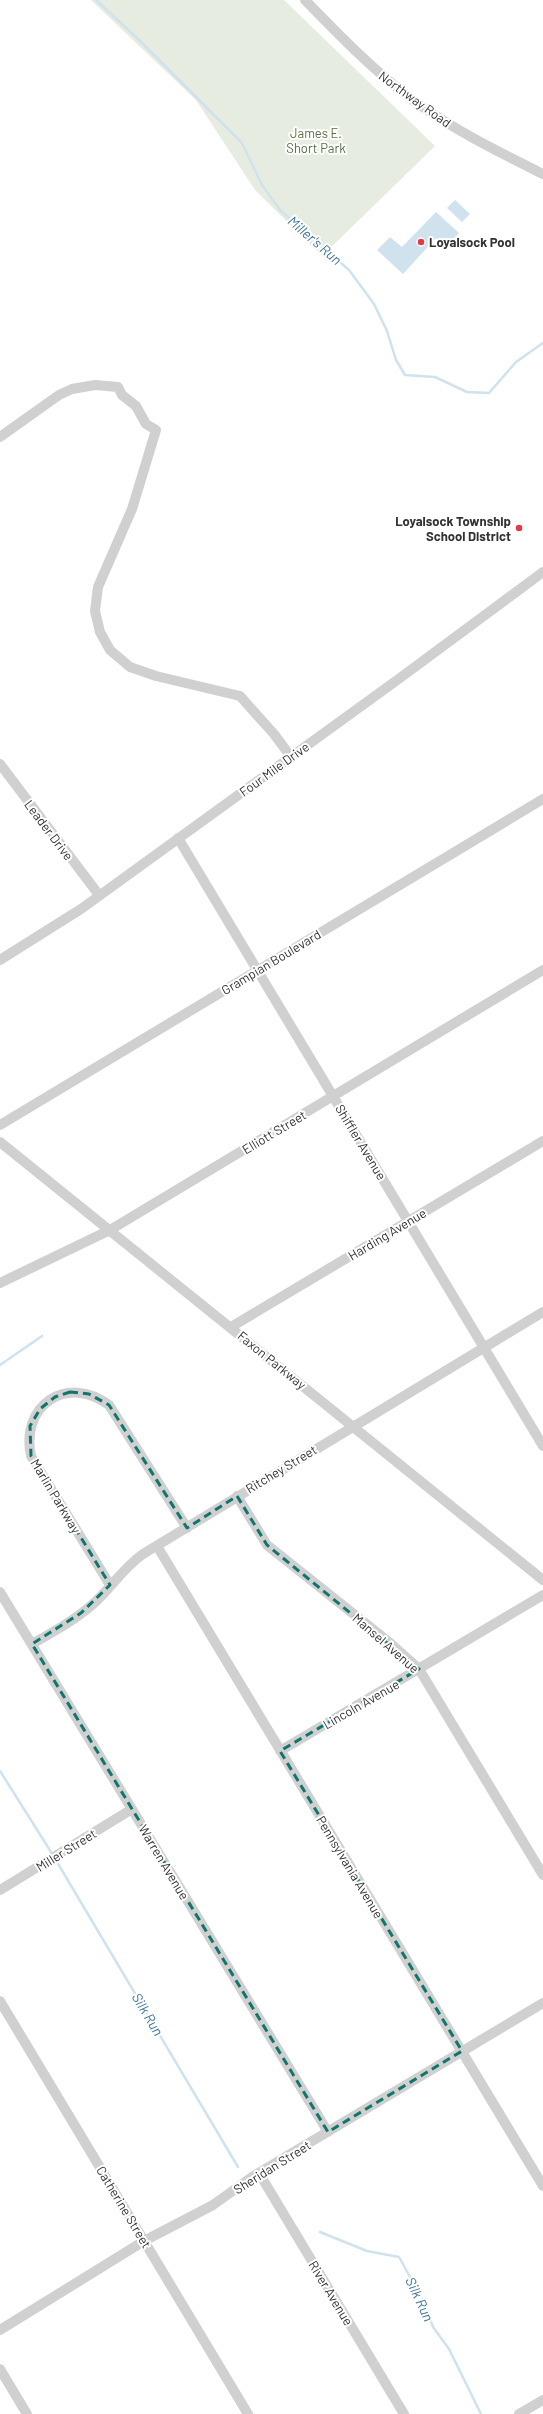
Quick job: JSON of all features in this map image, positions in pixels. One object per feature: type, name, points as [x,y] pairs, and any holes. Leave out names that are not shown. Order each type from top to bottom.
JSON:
[{"type":"street","name":"Northway Road","points":[[305,0],[363,59],[414,101],[474,139],[543,174]]},
{"type":"street","points":[[0,437],[59,395],[86,386],[118,387],[122,395],[136,406],[146,424],[156,430],[132,509],[100,581],[95,611],[100,632],[110,650],[130,667],[156,676],[240,696],[274,734],[291,758]]},
{"type":"street","name":"Four Mile Drive","points":[[0,960],[29,943],[99,895],[291,758],[543,572]]},
{"type":"street","name":"Leader Drive","points":[[0,764],[99,895]]},
{"type":"street","name":"Grampian Boulevard","points":[[0,1126],[543,799]]},
{"type":"street","name":"Shiffler Avenue","points":[[178,838],[334,1095],[543,1446]]},
{"type":"street","name":"Elliott Street","points":[[0,1283],[110,1230],[543,970]]},
{"type":"street","name":"Harding Avenue","points":[[231,1327],[543,1141]]},
{"type":"street","name":"Faxon Parkway","points":[[0,1142],[543,1580]]},
{"type":"street","name":"Ritchey Street","points":[[32,1644],[81,1613],[136,1559],[352,1426],[543,1312]]},
{"type":"street","name":"Marlin Parkway","points":[[110,1584],[31,1456],[28,1445],[30,1426],[40,1409],[48,1401],[62,1394],[78,1392],[89,1394],[109,1405],[187,1528]]},
{"type":"street","name":"Mansel Avenue","points":[[237,1496],[268,1545],[390,1643],[419,1670],[543,1875]]},
{"type":"street","name":"Pennsylvania Avenue","points":[[158,1546],[543,2186]]},
{"type":"street","name":"Warren Avenue","points":[[0,1592],[328,2132]]},
{"type":"street","name":"Lincoln Avenue","points":[[280,1751],[419,1670],[543,1595]]},
{"type":"street","name":"Miller Street","points":[[0,1890],[132,1809]]},
{"type":"street","name":"Catherine Street","points":[[0,2001],[245,2413]]},
{"type":"street","name":"Sheridan Street","points":[[0,2330],[144,2241],[213,2205],[259,2173],[543,2003]]},
{"type":"street","name":"River Avenue","points":[[259,2173],[404,2414]]},
{"type":"street","points":[[0,2369],[28,2414]]},
{"type":"street","points":[[520,2414],[543,2400]]},
{"type":"highlighted area","points":[[70,1392],[89,1394],[109,1405],[187,1528],[237,1496],[267,1545],[419,1669],[280,1751],[462,2051],[328,2132],[32,1644],[81,1613],[110,1585],[31,1456],[30,1426],[40,1409],[55,1397]]},
{"type":"green space","name":"James E. Short Park","points":[[91,0],[284,0],[435,146],[322,256],[255,190],[196,100]]},
{"type":"water","points":[[455,200],[470,214],[462,222],[447,208]]},
{"type":"water","name":"Loyalsock Pool","points":[[436,212],[459,233],[445,248],[436,238],[403,274],[377,250],[390,237],[402,247]]},
{"type":"waterway","name":"Miller's Run","points":[[96,0],[138,39],[242,143],[262,185],[280,210],[349,270],[374,304],[387,331],[396,360],[405,375],[435,377],[467,392],[489,393],[516,362],[543,343]]},
{"type":"waterway","points":[[0,1365],[42,1336]]},
{"type":"waterway","points":[[0,1771],[51,1852]]},
{"type":"waterway","name":"Silk Run","points":[[57,1862],[238,2167]]},
{"type":"waterway","name":"Silk Run","points":[[320,2232],[367,2251],[399,2257],[424,2302],[433,2327],[449,2349],[481,2414]]},
{"type":"place","name":"Loyalsock Pool","points":[[421,242]]},
{"type":"place","name":"Loyalsock Township School District","points":[[519,528]]}]
